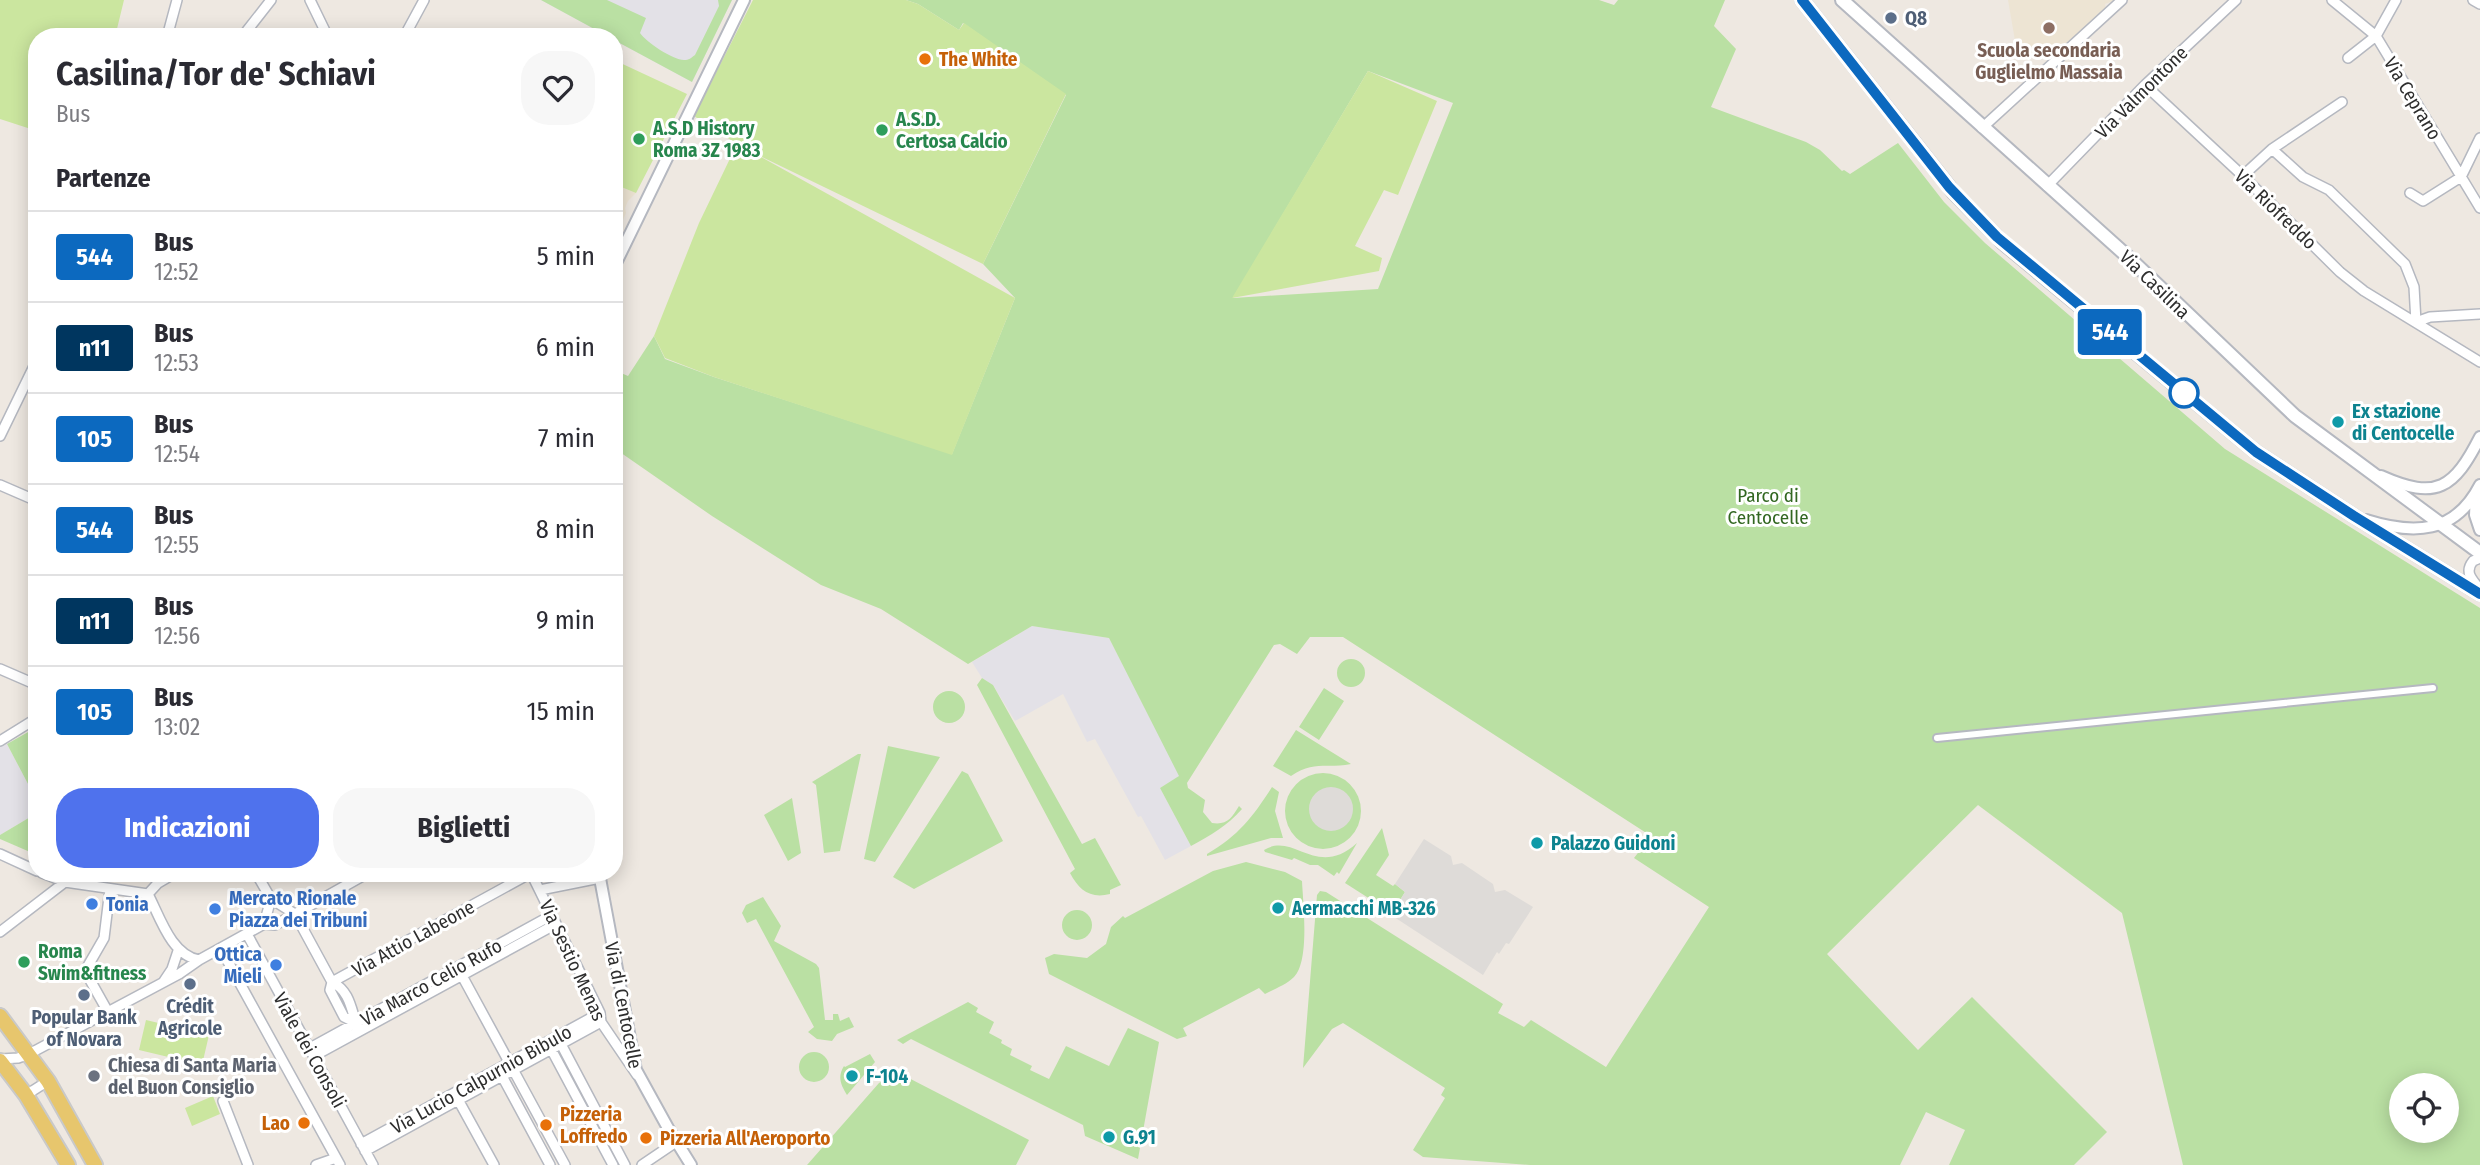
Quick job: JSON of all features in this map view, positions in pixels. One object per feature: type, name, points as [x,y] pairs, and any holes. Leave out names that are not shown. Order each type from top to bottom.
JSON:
[{"type":"main road","points":[[1802,0],[1936,171],[1987,228],[2256,452],[2480,594]]},
{"type":"main road","name":"Via Casilina","points":[[1845,1],[1982,128],[2127,256],[2281,403],[2480,556]]},
{"type":"main road","points":[[0,1016],[48,1082],[94,1165]]},
{"type":"main road","points":[[0,1060],[26,1095],[68,1165]]},
{"type":"street","points":[[169,28],[177,0]]},
{"type":"street","points":[[249,28],[271,0]]},
{"type":"street","points":[[310,0],[324,28]]},
{"type":"street","points":[[409,28],[424,0]]},
{"type":"street","points":[[623,249],[744,0]]},
{"type":"street","points":[[1982,128],[2122,0]]},
{"type":"street","name":"Via Valmontone","points":[[2047,186],[2145,85],[2236,0]]},
{"type":"street","name":"Via Ceprano","points":[[2332,0],[2376,36],[2480,208]]},
{"type":"street","points":[[2348,58],[2376,36],[2396,0]]},
{"type":"street","points":[[2473,0],[2480,4]]},
{"type":"street","name":"Via Riofreddo","points":[[2145,85],[2243,176],[2340,272],[2364,291],[2480,362]]},
{"type":"street","points":[[2248,171],[2272,149],[2342,102]]},
{"type":"street","points":[[2410,192],[2423,201],[2461,177],[2480,138]]},
{"type":"street","points":[[2272,149],[2303,177],[2329,190],[2405,264],[2414,286],[2416,321],[2431,317],[2480,314]]},
{"type":"street","points":[[0,436],[28,379]]},
{"type":"street","points":[[2352,460],[2402,485],[2431,488],[2448,482],[2461,471],[2480,437]]},
{"type":"street","points":[[0,485],[28,497]]},
{"type":"street","points":[[2354,516],[2398,529],[2418,529],[2440,524],[2465,508],[2480,486]]},
{"type":"street","points":[[2480,486],[2474,510],[2480,530]]},
{"type":"street","points":[[2480,556],[2468,570],[2480,589]]},
{"type":"street","points":[[0,668],[28,681]]},
{"type":"street","points":[[1937,738],[2433,688]]},
{"type":"street","points":[[0,741],[28,724]]},
{"type":"street","points":[[0,854],[28,867]]},
{"type":"street","points":[[0,932],[64,882]]},
{"type":"street","points":[[71,882],[148,894]]},
{"type":"street","points":[[148,894],[161,882]]},
{"type":"street","points":[[261,882],[271,899],[295,914],[332,982],[330,990],[344,1017],[358,1027]]},
{"type":"street","points":[[0,1060],[29,1054],[179,974],[264,924],[275,925],[352,882]]},
{"type":"street","name":"Via Attio Labeone","points":[[332,982],[515,882]]},
{"type":"street","name":"Via Sestio Menas","points":[[536,882],[600,1018],[640,1079]]},
{"type":"street","points":[[540,890],[571,882]]},
{"type":"street","name":"Via di Centocelle","points":[[600,882],[630,1049],[640,1079],[688,1164]]},
{"type":"street","points":[[108,1012],[85,971],[104,938],[110,889]]},
{"type":"street","points":[[148,894],[178,951],[188,958],[199,960]]},
{"type":"street","points":[[264,924],[271,899]]},
{"type":"street","name":"Via Marco Celio Rufo","points":[[312,1052],[554,920]]},
{"type":"street","name":"Viale dei Consoli","points":[[247,934],[373,1165]]},
{"type":"street","name":"Viale dei Consoli","points":[[221,949],[338,1162]]},
{"type":"street","points":[[163,982],[172,969],[178,951]]},
{"type":"street","points":[[460,972],[565,1165]]},
{"type":"street","name":"Via Lucio Calpurnio Bibulo","points":[[457,1097],[502,1076],[511,1067],[561,1044],[600,1018]]},
{"type":"street","name":"Via Lucio Calpurnio Bibulo","points":[[363,1147],[600,1018]]},
{"type":"street","points":[[561,1044],[625,1165]]},
{"type":"street","points":[[551,1049],[613,1165]]},
{"type":"street","points":[[502,1076],[550,1165]]},
{"type":"street","points":[[26,1095],[48,1082]]},
{"type":"street","points":[[457,1097],[494,1165]]},
{"type":"street","points":[[223,1101],[248,1165]]},
{"type":"street","points":[[642,1165],[676,1142]]},
{"type":"street","points":[[316,1165],[338,1162]]},
{"type":"shaded area","points":[[541,0],[732,0],[692,82],[623,45],[623,28],[592,28]]},
{"type":"shaded area","name":"Scuola secondaria Guglielmo Massaia","points":[[2008,0],[2116,0],[2105,4],[2106,10],[2059,53],[2018,58]]},
{"type":"shaded area","points":[[623,188],[636,193],[628,201],[623,220]]},
{"type":"shaded area","points":[[1032,626],[1109,638],[1180,776],[1160,788],[1191,846],[1165,860],[1095,739],[1087,742],[1063,694],[1015,721],[993,685],[982,678],[972,662]]},
{"type":"shaded area","points":[[7,744],[28,784],[28,818],[0,835],[0,747]]},
{"type":"shaded area","points":[[1331,787],[1347,793],[1353,809],[1347,825],[1331,831],[1315,825],[1309,809],[1315,793]]},
{"type":"shaded area","points":[[1424,839],[1451,856],[1453,865],[1462,863],[1493,884],[1495,892],[1505,890],[1533,907],[1509,944],[1506,943],[1499,954],[1497,952],[1483,975],[1391,915],[1405,892],[1395,884]]},
{"type":"green space","points":[[0,0],[124,0],[117,28],[28,28],[28,128],[0,119]]},
{"type":"green space","points":[[541,0],[607,0],[646,18],[640,33],[643,37],[667,54],[684,60],[695,55],[719,6],[718,0],[732,0],[692,82],[623,45],[623,28],[592,28]]},
{"type":"green space","points":[[753,0],[906,0],[918,4],[959,30],[964,23],[1066,94],[983,264],[754,153],[1015,298],[952,455],[714,377],[665,358],[654,336],[699,223],[737,144],[694,116]]},
{"type":"green space","name":"Parco di Centocelle","points":[[906,0],[1599,0],[1614,5],[1618,0],[1725,0],[1714,26],[1736,49],[1711,107],[1806,142],[1820,150],[1842,171],[1850,174],[1898,143],[1944,202],[1985,243],[2225,449],[2480,608],[2480,1165],[2183,1165],[2122,913],[1978,805],[1827,954],[1918,1050],[1972,997],[2107,1132],[2074,1165],[1949,1165],[1965,1130],[1926,1112],[1900,1165],[1530,1165],[1423,1157],[1413,1150],[1445,1098],[1441,1095],[1445,1088],[1343,1023],[1332,1029],[1303,1068],[1317,895],[1320,891],[1326,892],[1503,1004],[1498,1013],[1524,1027],[1531,1020],[1606,1067],[1709,907],[1634,858],[1651,836],[1343,637],[1310,637],[1297,654],[1280,644],[1274,645],[1187,783],[1188,788],[1205,800],[1203,812],[1212,823],[1225,822],[1239,806],[1242,809],[1225,825],[1191,846],[1160,788],[1179,776],[1109,638],[1032,626],[968,664],[881,609],[821,585],[712,516],[623,454],[623,374],[628,376],[654,336],[665,359],[952,454],[1015,298],[983,264],[1066,95],[963,23],[959,30],[918,4]],"holes":[[[1368,71],[1453,103],[1378,289],[1233,298]]]},
{"type":"green space","name":"A.S.D History Roma 3Z 1983","points":[[623,64],[687,94],[636,193],[623,188]]},
{"type":"green space","points":[[1368,71],[1437,101],[1398,195],[1384,190],[1355,246],[1382,258],[1379,271],[1232,298]]},
{"type":"green space","points":[[1351,659],[1361,663],[1365,673],[1361,683],[1351,687],[1341,683],[1337,673],[1341,663]]},
{"type":"green space","points":[[982,678],[993,685],[1082,844],[1095,838],[1121,885],[1110,890],[1110,894],[1086,892],[1073,879],[1070,873],[1075,869],[977,685]]},
{"type":"green space","points":[[1324,688],[1344,701],[1319,740],[1299,727]]},
{"type":"green space","points":[[949,691],[961,695],[965,707],[961,719],[949,723],[937,719],[933,707],[937,695]]},
{"type":"green space","points":[[1296,730],[1351,764],[1314,766],[1291,776],[1273,766]]},
{"type":"green space","points":[[28,732],[28,784],[7,744]]},
{"type":"green space","points":[[888,746],[940,757],[875,862],[864,859]]},
{"type":"green space","points":[[861,754],[840,851],[824,853],[816,785],[812,782]]},
{"type":"green space","points":[[962,771],[968,774],[1003,841],[914,889],[893,877]]},
{"type":"green space","points":[[1323,773],[1338,776],[1350,784],[1358,796],[1361,811],[1358,826],[1350,838],[1338,846],[1323,849],[1308,846],[1296,838],[1288,826],[1285,811],[1288,796],[1296,784],[1308,776]]},
{"type":"green space","points":[[1272,787],[1279,792],[1275,811],[1283,838],[1271,838],[1207,856],[1244,825]]},
{"type":"green space","points":[[792,798],[801,853],[788,861],[764,815]]},
{"type":"green space","points":[[28,818],[28,851],[0,839],[0,835]]},
{"type":"green space","points":[[1382,828],[1389,855],[1376,875],[1405,892],[1392,913],[1345,883]]},
{"type":"green space","points":[[1357,843],[1339,874],[1337,872],[1334,876],[1318,865],[1310,865],[1294,858],[1292,860],[1264,850],[1285,846],[1329,857],[1342,853]]},
{"type":"green space","points":[[1246,862],[1285,872],[1302,881],[1302,958],[1294,977],[1284,985],[1265,994],[1259,988],[1183,1028],[1187,1036],[1177,1039],[1049,974],[1045,958],[1054,954],[1087,958],[1106,944],[1111,927],[1123,916],[1125,918],[1213,871]]},
{"type":"green space","points":[[763,897],[781,926],[774,941],[819,968],[825,1020],[833,1020],[833,1014],[838,1014],[840,1021],[849,1017],[854,1027],[837,1034],[832,1041],[817,1039],[808,1032],[814,1027],[756,919],[747,923],[742,913],[746,905]]},
{"type":"green space","points":[[1077,910],[1088,914],[1092,925],[1088,936],[1077,940],[1066,936],[1062,925],[1066,914]]},
{"type":"green space","points":[[968,1002],[978,1008],[976,1012],[994,1022],[989,1033],[1012,1049],[1010,1055],[1032,1066],[1030,1070],[1049,1079],[1066,1046],[1109,1066],[1128,1028],[1159,1042],[1138,1159],[1085,1136],[1083,1125],[911,1039],[903,1044],[897,1040]]},
{"type":"green space","points":[[146,1020],[209,1035],[202,1065],[139,1050]]},
{"type":"green space","points":[[814,1052],[825,1056],[829,1067],[825,1078],[814,1082],[803,1078],[799,1067],[803,1056]]},
{"type":"green space","points":[[870,1054],[875,1062],[847,1095],[841,1081],[844,1066]]},
{"type":"green space","points":[[897,1072],[1029,1140],[1016,1165],[807,1165],[879,1083]]},
{"type":"green space","points":[[213,1096],[220,1114],[192,1126],[185,1108]]},
{"type":"bus line","name":"544","points":[[1802,0],[1949,187],[1997,237],[2256,452],[2480,594]]},
{"type":"place","name":"Q8","points":[[1891,18]]},
{"type":"place","name":"Scuola secondaria Guglielmo Massaia","points":[[2049,28]]},
{"type":"place","name":"The White","points":[[925,59]]},
{"type":"place","name":"A.S.D. Certosa Calcio","points":[[882,130]]},
{"type":"place","name":"A.S.D History Roma 3Z 1983","points":[[639,139]]},
{"type":"place","name":"Ex stazione di Centocelle","points":[[2338,422]]},
{"type":"place","name":"Palazzo Guidoni","points":[[1537,843]]},
{"type":"place","name":"Tonia","points":[[92,904]]},
{"type":"place","name":"Aermacchi MB-326","points":[[1278,908]]},
{"type":"place","name":"Mercato Rionale Piazza dei Tribuni","points":[[215,909]]},
{"type":"place","name":"Roma Swim&fitness","points":[[24,962]]},
{"type":"place","name":"Ottica Mieli","points":[[276,965]]},
{"type":"place","name":"Crédit Agricole","points":[[190,984]]},
{"type":"place","name":"Popular Bank of Novara","points":[[84,995]]},
{"type":"place","name":"Chiesa di Santa Maria del Buon Consiglio","points":[[94,1076]]},
{"type":"place","name":"F-104","points":[[852,1076]]},
{"type":"place","name":"Lao","points":[[304,1123]]},
{"type":"place","name":"Pizzeria Loffredo","points":[[546,1125]]},
{"type":"place","name":"G.91","points":[[1109,1137]]},
{"type":"place","name":"Pizzeria All'Aeroporto","points":[[646,1138]]}]
